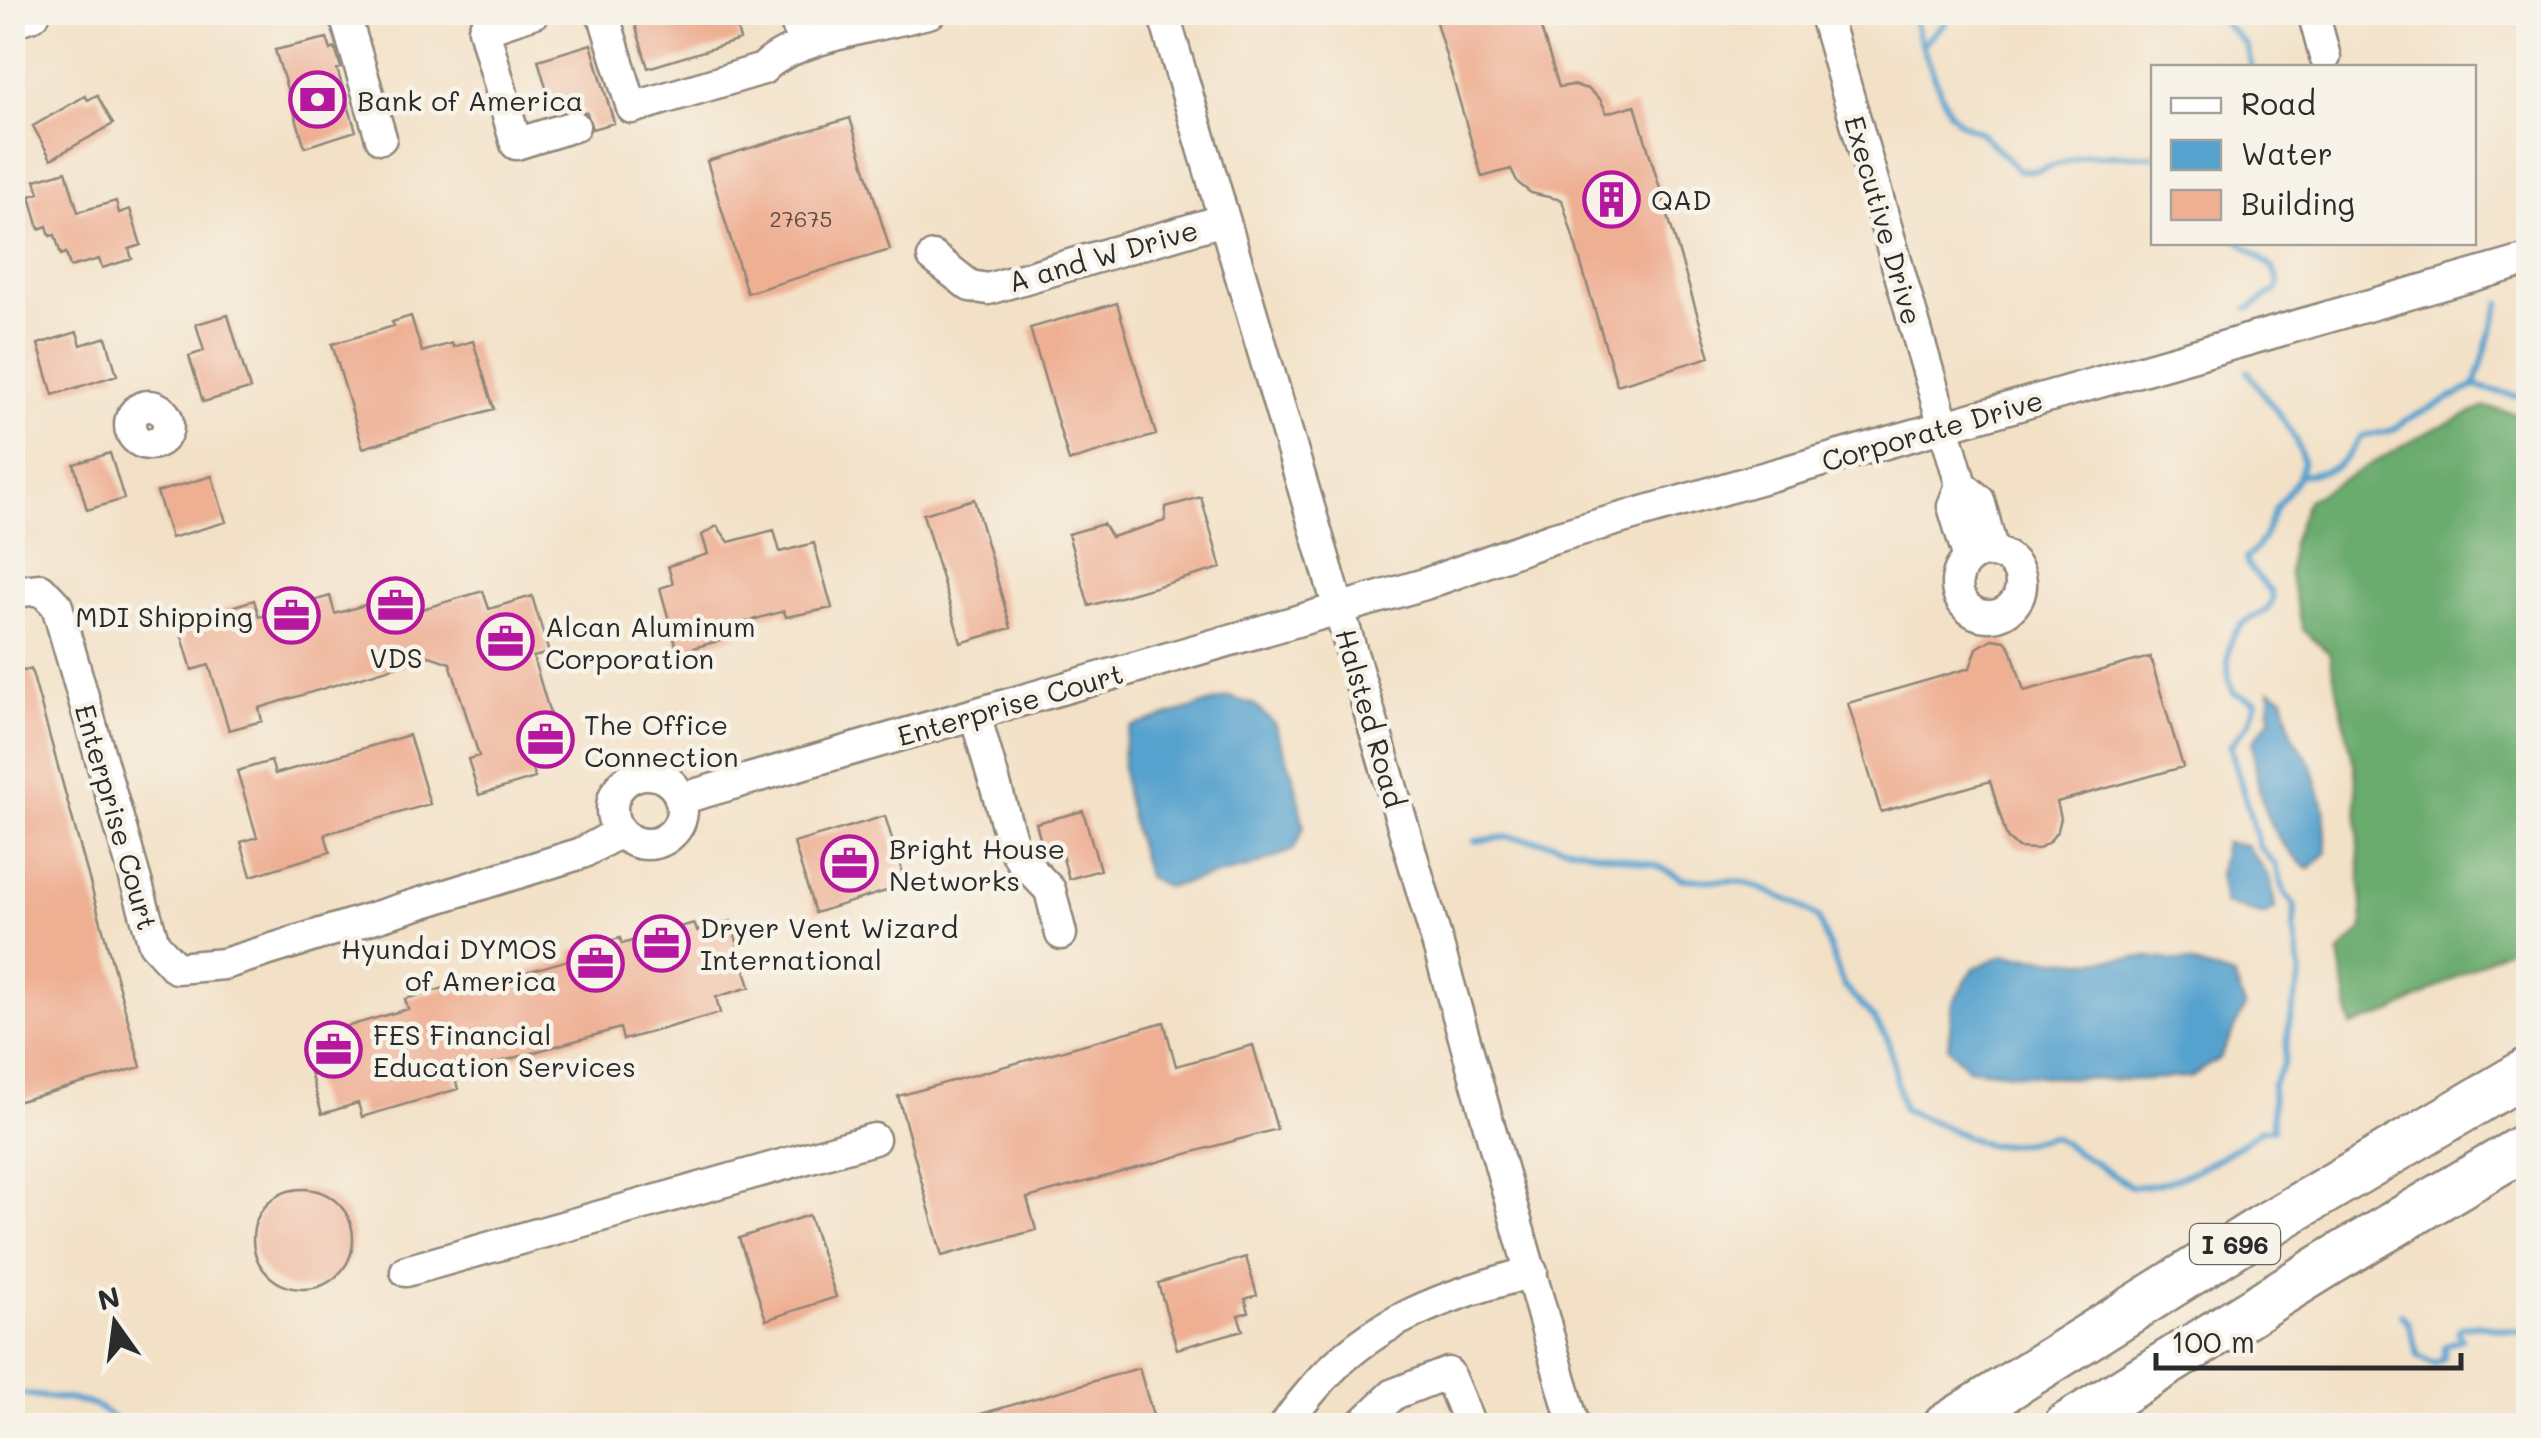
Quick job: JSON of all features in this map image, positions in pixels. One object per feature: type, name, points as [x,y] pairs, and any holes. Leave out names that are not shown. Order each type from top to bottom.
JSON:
[{"type":"highway","name":"I 696","points":[[1946,1426],[2262,1228],[2528,1071]]},
{"type":"highway","name":"I 696","points":[[2066,1426],[2332,1260],[2528,1145]]},
{"type":"main road","points":[[12,18],[31,12]]},
{"type":"street","points":[[344,12],[381,138]]},
{"type":"street","points":[[534,12],[484,29],[516,144],[574,126]]},
{"type":"street","points":[[599,12],[604,16],[632,108],[762,68],[776,54],[803,44],[892,18],[931,12]]},
{"type":"street","points":[[793,12],[803,44]]},
{"type":"street","name":"Halsted Road","points":[[1163,12],[1574,1426]]},
{"type":"street","name":"Executive Drive","points":[[1824,12],[1961,485],[1979,500],[1981,556]]},
{"type":"street","points":[[2313,12],[2325,56]]},
{"type":"street","name":"A and W Drive","points":[[933,257],[970,286],[988,289],[1222,220]]},
{"type":"street","name":"Corporate Drive","points":[[1339,609],[1425,584],[1552,538],[2528,260]]},
{"type":"street","name":"Enterprise Court","points":[[12,592],[41,589],[57,606],[154,944],[176,968],[235,961],[582,853],[620,832]]},
{"type":"street","name":"Enterprise Court","points":[[680,798],[1339,609]]},
{"type":"street","points":[[974,715],[1013,846],[1050,890],[1061,934]]},
{"type":"street","points":[[650,775],[663,778],[674,787],[682,812],[670,836],[658,843],[644,844],[620,832],[612,806],[624,783],[636,776],[650,775]]},
{"type":"street","points":[[406,1272],[874,1139]]},
{"type":"street","points":[[1286,1426],[1323,1378],[1382,1327],[1430,1303],[1532,1272]]},
{"type":"street","points":[[1360,1426],[1394,1394],[1448,1373],[1470,1426]]},
{"type":"green space","points":[[2485,407],[2528,415],[2528,937],[2394,1012],[2351,1026],[2339,954],[2363,927],[2355,769],[2329,653],[2303,630],[2289,574],[2291,545],[2307,500],[2431,430]]},
{"type":"water","points":[[2270,690],[2283,697],[2293,737],[2312,765],[2324,808],[2327,852],[2309,869],[2272,828],[2257,779],[2253,741],[2270,719]]},
{"type":"water","points":[[1229,697],[1255,705],[1274,724],[1294,777],[1304,828],[1293,850],[1251,867],[1167,887],[1147,877],[1127,801],[1125,743],[1131,727]]},
{"type":"water","points":[[2225,842],[2246,845],[2271,880],[2275,909],[2265,916],[2224,904],[2219,874]]},
{"type":"water","points":[[2005,955],[2085,961],[2149,957],[2191,963],[2234,977],[2245,1007],[2220,1058],[2190,1077],[2050,1077],[1968,1068],[1948,1047],[1953,1002],[1974,968]]},
{"type":"building","points":[[648,12],[732,12],[740,40],[648,68],[635,24],[636,16]]},
{"type":"building","name":"QAD","points":[[1433,12],[1536,12],[1559,87],[1588,89],[1600,99],[1607,113],[1635,105],[1710,357],[1617,385],[1562,200],[1531,193],[1518,183],[1511,169],[1482,177]]},
{"type":"building","name":"Bank of America","points":[[327,38],[331,50],[335,48],[341,68],[337,69],[356,131],[305,147],[275,50]]},
{"type":"building","points":[[591,44],[614,123],[592,129],[587,113],[572,108],[570,103],[552,108],[538,60]]},
{"type":"building","points":[[97,95],[113,124],[51,159],[33,126],[85,96],[88,100]]},
{"type":"building","points":[[850,118],[890,250],[747,293],[707,161]]},
{"type":"building","points":[[66,171],[78,212],[116,201],[119,213],[130,209],[141,245],[129,249],[132,259],[102,268],[99,259],[70,267],[66,253],[61,255],[55,235],[50,236],[47,226],[39,229],[30,196],[39,193],[35,180]]},
{"type":"building","points":[[1117,303],[1156,435],[1069,461],[1030,328]]},
{"type":"building","points":[[228,315],[250,389],[203,402],[189,356],[204,351],[196,324]]},
{"type":"building","points":[[411,316],[422,352],[473,341],[494,409],[363,448],[332,344],[394,326],[392,322]]},
{"type":"building","points":[[77,332],[81,345],[106,337],[117,375],[53,395],[38,344]]},
{"type":"building","points":[[110,453],[124,499],[87,510],[74,464]]},
{"type":"building","points":[[212,476],[226,522],[171,538],[157,492]]},
{"type":"building","points":[[1201,497],[1221,568],[1089,606],[1068,534],[1103,524],[1111,537],[1165,521],[1166,507]]},
{"type":"building","points":[[974,499],[1011,628],[961,643],[923,514]]},
{"type":"building","points":[[717,526],[729,542],[774,530],[780,552],[814,543],[832,608],[786,617],[784,611],[734,625],[737,636],[678,652],[660,588],[673,584],[668,566],[708,554],[702,535]]},
{"type":"building","points":[[483,591],[489,609],[532,596],[549,653],[533,657],[559,744],[527,754],[535,778],[479,795],[468,759],[479,756],[450,663],[430,656],[259,708],[262,721],[229,730],[209,665],[192,670],[178,623],[254,600],[259,617],[330,596],[335,614],[407,592],[412,612]]},
{"type":"building","points":[[1992,639],[2005,641],[2011,648],[2024,691],[2150,657],[2183,767],[2057,802],[2061,818],[2058,830],[2038,849],[2018,848],[2007,838],[1990,781],[1881,812],[1848,703],[1970,668],[1977,648]]},
{"type":"building","points":[[31,669],[141,1067],[12,1103],[12,674]]},
{"type":"building","points":[[409,735],[430,804],[325,834],[330,852],[251,876],[241,842],[257,837],[237,771],[271,761],[275,774]]},
{"type":"building","points":[[1083,811],[1100,870],[1069,879],[1061,851],[1045,856],[1036,823]]},
{"type":"building","name":"Bright House Networks","points":[[885,816],[906,885],[815,913],[794,843]]},
{"type":"building","points":[[731,921],[750,987],[716,997],[720,1013],[623,1040],[620,1028],[454,1075],[458,1089],[362,1117],[358,1103],[322,1114],[303,1048],[340,1037],[338,1029],[408,1009],[405,999],[455,985],[457,992],[572,959],[570,952],[620,938],[622,944],[694,923],[697,931]]},
{"type":"building","points":[[1164,1022],[1176,1066],[1253,1045],[1277,1129],[1027,1198],[1036,1230],[942,1256],[898,1096]]},
{"type":"building","points":[[303,1189],[322,1193],[338,1204],[349,1220],[353,1239],[349,1258],[338,1274],[322,1285],[303,1289],[284,1285],[268,1274],[257,1258],[253,1239],[257,1220],[268,1204],[284,1193]]},
{"type":"building","points":[[809,1215],[836,1297],[766,1320],[739,1238]]},
{"type":"building","points":[[1246,1257],[1257,1295],[1245,1299],[1249,1312],[1238,1315],[1243,1330],[1177,1349],[1158,1283]]},
{"type":"building","points":[[1139,1368],[1156,1426],[958,1426],[957,1421]]},
{"type":"waterway","points":[[1913,12],[1919,38],[1949,112],[1981,133],[2019,170],[2036,171],[2085,155],[2151,155]]},
{"type":"waterway","points":[[1922,44],[1951,12]]},
{"type":"waterway","points":[[2213,12],[2246,45],[2251,65]]},
{"type":"waterway","points":[[2244,245],[2273,268],[2279,283],[2276,291],[2248,309]]},
{"type":"waterway","points":[[2300,475],[2336,466],[2361,437],[2393,430],[2475,386],[2500,303]]},
{"type":"waterway","points":[[1475,841],[1507,837],[1541,841],[1656,865],[1683,879],[1745,882],[1798,904],[1818,918],[1844,986],[1888,1040],[1903,1109],[1986,1145],[2019,1144],[2052,1136],[2130,1186],[2147,1186],[2182,1176],[2217,1159],[2262,1129],[2273,1129],[2272,1086],[2284,1064],[2301,974],[2295,906],[2285,894],[2276,865],[2259,846],[2230,746],[2250,721],[2256,701],[2234,693],[2228,657],[2236,631],[2267,609],[2273,600],[2246,558],[2262,540],[2303,462],[2287,425],[2248,371]]},
{"type":"waterway","points":[[2475,386],[2528,399]]},
{"type":"waterway","points":[[2401,1314],[2408,1322],[2418,1356],[2434,1364],[2444,1359],[2445,1346],[2462,1339],[2460,1328],[2478,1325],[2528,1333]]},
{"type":"waterway","points":[[12,1391],[85,1403],[102,1410],[122,1426]]},
{"type":"place","name":"Bank of America","points":[[318,100]]},
{"type":"place","name":"QAD","points":[[1612,199]]},
{"type":"place","name":"VDS","points":[[396,606]]},
{"type":"place","name":"MDI Shipping","points":[[292,616]]},
{"type":"place","name":"Alcan Aluminum Corporation","points":[[506,642]]},
{"type":"place","name":"The Office Connection","points":[[545,740]]},
{"type":"place","name":"Bright House Networks","points":[[850,864]]},
{"type":"place","name":"Dryer Vent Wizard International","points":[[661,943]]},
{"type":"place","name":"Hyundai DYMOS of America","points":[[596,964]]},
{"type":"place","name":"FES Financial Education Services","points":[[334,1050]]}]
